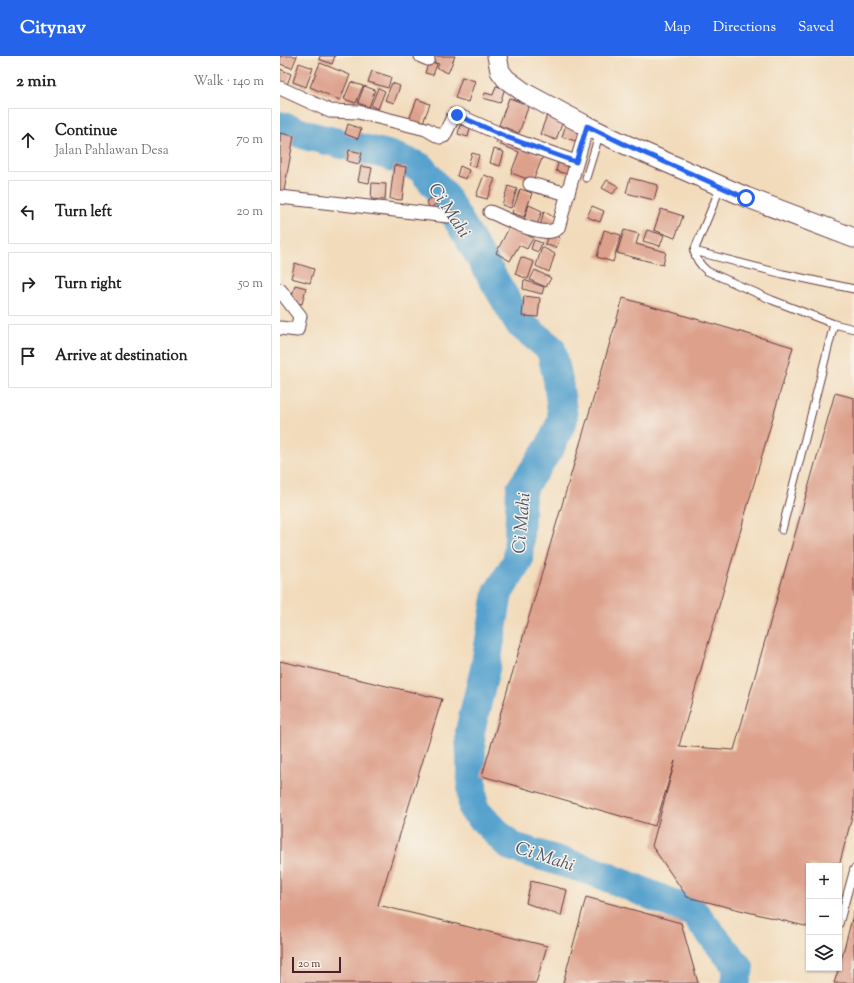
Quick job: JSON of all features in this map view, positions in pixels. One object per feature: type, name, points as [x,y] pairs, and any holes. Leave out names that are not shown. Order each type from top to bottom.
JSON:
[{"type":"main road","points":[[497,56],[500,71],[506,79],[525,93],[594,129],[721,186],[818,226],[854,238]]},
{"type":"street","points":[[280,88],[330,111],[358,112],[426,129],[440,137],[444,136],[454,115],[457,115],[509,138],[576,162]]},
{"type":"street","points":[[490,212],[534,231],[553,232],[558,228],[576,162],[594,129]]},
{"type":"street","points":[[530,184],[568,194]]},
{"type":"street","points":[[280,197],[448,216]]},
{"type":"street","points":[[280,290],[300,316],[297,330],[280,328]]},
{"type":"lane","points":[[586,178],[594,129]]},
{"type":"lane","points":[[721,186],[694,251],[696,259],[707,271],[772,300],[834,324],[854,329]]},
{"type":"lane","points":[[694,251],[783,274],[854,289]]},
{"type":"lane","points":[[782,530],[834,324]]},
{"type":"lane","points":[[842,913],[854,869]]},
{"type":"building","points":[[280,56],[297,56],[292,68],[280,64]]},
{"type":"building","points":[[320,56],[335,56],[332,64],[319,59]]},
{"type":"building","points":[[433,56],[455,56],[448,73],[437,68],[439,64],[431,61]]},
{"type":"building","points":[[429,61],[437,64],[433,75],[425,73]]},
{"type":"building","points":[[299,63],[313,68],[306,87],[293,82]]},
{"type":"building","points":[[320,63],[350,75],[340,100],[310,87]]},
{"type":"building","points":[[280,69],[291,74],[287,85],[280,82]]},
{"type":"building","points":[[372,71],[391,77],[388,88],[368,82]]},
{"type":"building","points":[[462,77],[475,81],[468,102],[455,98]]},
{"type":"building","points":[[351,82],[363,86],[356,103],[344,99]]},
{"type":"building","points":[[392,83],[400,86],[394,103],[385,100]]},
{"type":"building","points":[[364,86],[375,90],[369,107],[358,103]]},
{"type":"building","points":[[496,86],[505,88],[500,103],[483,98],[485,93],[493,95]]},
{"type":"building","points":[[378,88],[385,91],[378,109],[371,106]]},
{"type":"building","points":[[509,98],[529,105],[519,133],[499,125]]},
{"type":"building","points":[[417,99],[430,104],[422,125],[409,120]]},
{"type":"building","points":[[547,115],[563,121],[556,140],[540,134]]},
{"type":"building","points":[[348,124],[361,129],[358,139],[345,134]]},
{"type":"building","points":[[566,124],[580,129],[576,141],[562,137]]},
{"type":"building","points":[[460,125],[470,128],[468,137],[458,134]]},
{"type":"building","points":[[280,133],[294,136],[284,191],[280,190]]},
{"type":"building","points":[[498,139],[543,156],[533,181],[511,173],[519,152],[496,143]]},
{"type":"building","points":[[494,149],[504,152],[500,166],[490,163]]},
{"type":"building","points":[[349,150],[362,153],[359,164],[347,161]]},
{"type":"building","points":[[472,153],[479,155],[476,167],[468,165]]},
{"type":"building","points":[[559,159],[574,163],[567,174],[556,171]]},
{"type":"building","points":[[394,165],[406,167],[402,200],[390,199]]},
{"type":"building","points":[[361,166],[372,168],[369,183],[358,181]]},
{"type":"building","points":[[460,166],[469,170],[466,179],[457,176]]},
{"type":"building","points":[[484,175],[495,179],[487,199],[476,196]]},
{"type":"building","points":[[630,178],[658,185],[654,200],[626,193]]},
{"type":"building","points":[[607,180],[618,186],[613,194],[602,188]]},
{"type":"building","points":[[372,183],[386,184],[385,200],[371,199]]},
{"type":"building","points":[[508,186],[517,189],[511,208],[502,205]]},
{"type":"building","points":[[520,189],[532,193],[524,217],[512,213]]},
{"type":"building","points":[[435,196],[439,202],[430,208],[426,201]]},
{"type":"building","points":[[529,205],[542,211],[537,225],[524,220]]},
{"type":"building","points":[[592,206],[604,211],[600,222],[587,217]]},
{"type":"building","points":[[661,209],[683,216],[675,238],[654,230]]},
{"type":"building","points":[[544,211],[556,219],[551,230],[540,226]]},
{"type":"building","points":[[510,226],[533,238],[527,249],[519,245],[510,261],[496,253]]},
{"type":"building","points":[[604,230],[621,235],[613,262],[597,257]]},
{"type":"building","points":[[624,230],[639,234],[636,244],[666,252],[663,265],[617,253]]},
{"type":"building","points":[[647,230],[664,235],[660,246],[643,241]]},
{"type":"building","points":[[549,233],[560,238],[556,248],[545,244]]},
{"type":"building","points":[[534,240],[542,243],[538,252],[531,249]]},
{"type":"building","points":[[542,247],[555,254],[549,272],[536,266]]},
{"type":"building","points":[[521,257],[534,262],[528,279],[515,274]]},
{"type":"building","points":[[295,263],[314,269],[310,283],[291,278]]},
{"type":"building","points":[[535,270],[551,278],[546,287],[530,280]]},
{"type":"building","points":[[524,280],[544,287],[542,294],[523,289]]},
{"type":"building","points":[[295,285],[306,288],[302,304],[291,301]]},
{"type":"building","points":[[524,296],[540,298],[538,317],[522,316]]},
{"type":"building","points":[[623,298],[793,347],[679,746],[734,750],[835,393],[854,398],[854,809],[840,863],[806,863],[806,926],[687,897],[652,846],[675,761],[655,826],[482,776]]},
{"type":"building","points":[[280,661],[442,699],[378,905],[547,946],[536,983],[280,983]]},
{"type":"building","points":[[531,881],[567,890],[561,916],[526,903]]},
{"type":"building","points":[[586,897],[681,923],[698,983],[563,983]]},
{"type":"building","points":[[854,911],[854,983],[834,983],[838,971],[842,971],[842,957]]},
{"type":"waterway","name":"Ci Mahi","points":[[280,126],[309,136],[388,155],[420,167],[443,194],[520,324],[551,349],[558,380],[563,419],[550,447],[521,489],[518,560],[498,593],[485,669],[470,731],[473,809],[510,846],[598,873],[694,913],[739,968],[735,983]]},
{"type":"route","points":[[457,115],[509,138],[576,162],[587,126],[746,198]]}]
